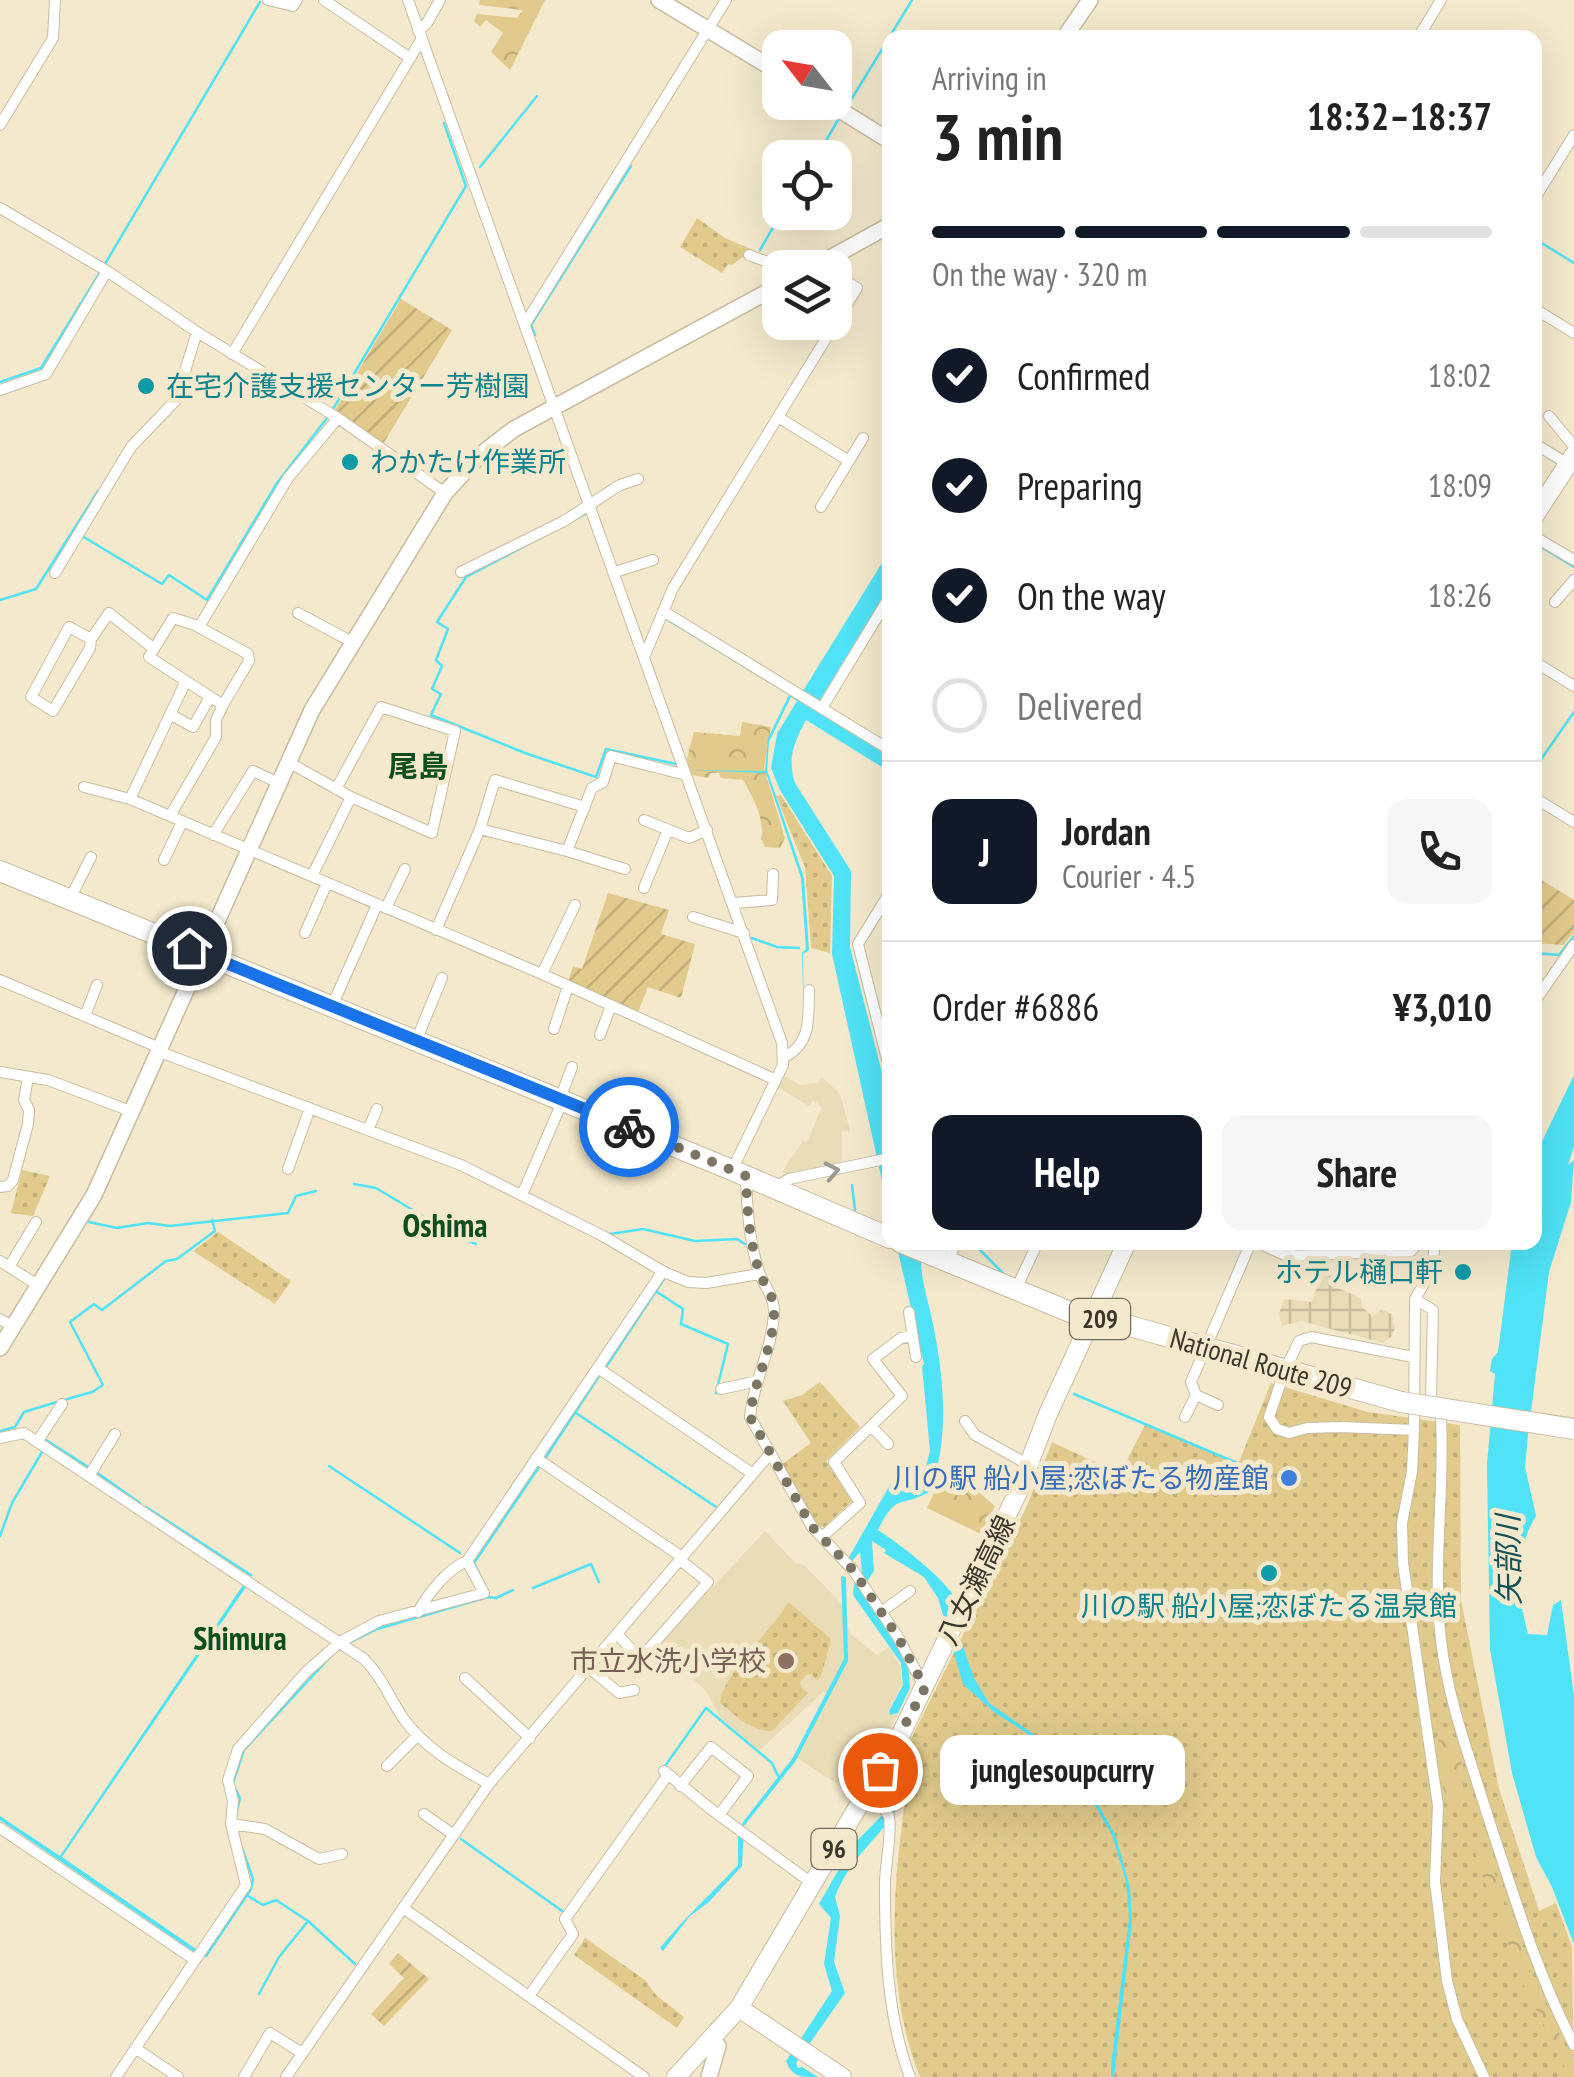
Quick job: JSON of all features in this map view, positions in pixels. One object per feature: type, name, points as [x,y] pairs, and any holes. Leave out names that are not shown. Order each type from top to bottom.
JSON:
[{"type":"highway","points":[[0,870],[882,1235]]},
{"type":"highway","name":"National Route 209","points":[[917,1250],[952,1252],[1016,1290],[1075,1314],[1207,1346],[1401,1402],[1574,1430]]},
{"type":"main road","points":[[1542,503],[1571,454]]},
{"type":"main road","name":"八女瀬高線","points":[[676,2077],[739,2008],[866,1796],[925,1688],[1123,1250]]},
{"type":"main road","points":[[739,2008],[842,2077]]},
{"type":"street","points":[[0,126],[53,38],[55,0]]},
{"type":"street","points":[[268,0],[293,6],[297,0]]},
{"type":"street","points":[[324,0],[410,58]]},
{"type":"street","points":[[408,0],[734,903],[785,1056]]},
{"type":"street","points":[[232,354],[410,58],[440,0]]},
{"type":"street","points":[[659,0],[762,62]]},
{"type":"street","points":[[525,324],[726,0]]},
{"type":"street","points":[[1069,30],[1090,0]]},
{"type":"street","points":[[1423,30],[1441,0]]},
{"type":"street","points":[[852,117],[882,136]]},
{"type":"street","points":[[1542,187],[1574,134]]},
{"type":"street","points":[[0,208],[338,418],[445,493]]},
{"type":"street","points":[[846,250],[882,230]]},
{"type":"street","points":[[749,254],[762,260]]},
{"type":"street","points":[[0,390],[46,374],[107,271]]},
{"type":"street","points":[[0,1348],[7,1323],[39,1286],[94,1196],[312,710],[445,493],[479,456],[502,438],[762,295]]},
{"type":"street","points":[[1542,313],[1574,334]]},
{"type":"street","points":[[55,573],[131,447],[176,400],[197,332]]},
{"type":"street","points":[[645,656],[672,588],[825,340]]},
{"type":"street","points":[[1549,416],[1571,454]]},
{"type":"street","points":[[778,417],[849,461]]},
{"type":"street","points":[[199,627],[288,478],[338,418]]},
{"type":"street","points":[[821,508],[863,438]]},
{"type":"street","points":[[1542,446],[1571,454]]},
{"type":"street","points":[[461,572],[589,506],[620,485],[638,479]]},
{"type":"street","points":[[1542,541],[1574,560]]},
{"type":"street","points":[[615,572],[653,560]]},
{"type":"street","points":[[1556,602],[1574,580]]},
{"type":"street","points":[[822,708],[882,609]]},
{"type":"street","points":[[664,611],[882,745]]},
{"type":"street","points":[[91,640],[69,627],[31,697],[53,711],[109,612],[154,650]]},
{"type":"street","points":[[298,613],[354,643]]},
{"type":"street","points":[[170,816],[216,737],[216,720],[249,661],[248,654],[199,627],[173,618],[149,658],[223,705]]},
{"type":"street","points":[[1542,666],[1574,686]]},
{"type":"street","points":[[130,799],[185,683]]},
{"type":"street","points":[[170,714],[192,727],[210,697]]},
{"type":"street","points":[[288,762],[336,789],[351,797],[432,834],[455,731],[381,706],[336,789]]},
{"type":"street","points":[[567,850],[592,788],[604,782],[611,756],[686,775]]},
{"type":"street","points":[[213,835],[253,771],[279,783]]},
{"type":"street","points":[[436,930],[480,829],[495,780],[585,807]]},
{"type":"street","points":[[84,786],[130,799],[312,876],[776,1080]]},
{"type":"street","points":[[312,876],[351,797]]},
{"type":"street","points":[[1542,802],[1574,822]]},
{"type":"street","points":[[644,820],[689,838],[707,830]]},
{"type":"street","points":[[164,860],[182,822]]},
{"type":"street","points":[[480,829],[567,850],[624,869]]},
{"type":"street","points":[[644,888],[668,830]]},
{"type":"street","points":[[70,898],[91,857]]},
{"type":"street","points":[[332,1008],[381,906],[405,869]]},
{"type":"street","points":[[734,903],[772,900],[773,874]]},
{"type":"street","points":[[305,934],[327,883]]},
{"type":"street","points":[[542,974],[575,905]]},
{"type":"street","points":[[882,905],[858,944],[882,1036]]},
{"type":"street","points":[[693,917],[744,933]]},
{"type":"street","points":[[1542,991],[1574,945]]},
{"type":"street","points":[[415,1042],[442,978]]},
{"type":"street","points":[[0,980],[161,1050],[461,1165],[688,1282],[706,1283],[759,1274]]},
{"type":"street","points":[[85,1016],[97,986]]},
{"type":"street","points":[[554,1029],[568,986]]},
{"type":"street","points":[[809,990],[806,1038],[785,1056],[740,1173],[759,1274],[771,1292],[774,1310],[768,1354],[750,1417],[812,1527],[853,1570],[925,1688]]},
{"type":"street","points":[[600,1035],[611,1006]]},
{"type":"street","points":[[522,1195],[572,1067]]},
{"type":"street","points":[[0,1072],[48,1080],[133,1112]]},
{"type":"street","points":[[0,1188],[13,1180],[28,1124],[29,1110],[24,1100],[28,1077]]},
{"type":"street","points":[[288,1168],[310,1108]]},
{"type":"street","points":[[368,1130],[377,1110]]},
{"type":"street","points":[[774,1188],[790,1180],[882,1160]]},
{"type":"street","points":[[36,1222],[4,1264],[39,1286]]},
{"type":"street","points":[[1016,1290],[1034,1250]]},
{"type":"street","points":[[1218,1405],[1196,1395],[1191,1382],[1249,1250]]},
{"type":"street","points":[[1273,1250],[1288,1256],[1412,1250]]},
{"type":"street","points":[[1288,1256],[1291,1250]]},
{"type":"street","points":[[1433,1250],[1432,1270],[1415,1299],[1414,1430],[1412,1472],[1402,1522],[1403,1564],[1438,1806],[1436,1898],[1447,1981],[1457,2018],[1484,2077]]},
{"type":"street","points":[[418,1612],[428,1594],[467,1560],[663,1272]]},
{"type":"street","points":[[1415,1299],[1432,1310],[1431,1397]]},
{"type":"street","points":[[909,1312],[916,1357]]},
{"type":"street","points":[[822,1538],[860,1503],[834,1462],[902,1396],[874,1359],[902,1338],[913,1336]]},
{"type":"street","points":[[1413,1358],[1311,1337],[1299,1341],[1284,1370],[1270,1416],[1278,1429],[1289,1433],[1341,1427],[1414,1430]]},
{"type":"street","points":[[598,1368],[753,1474]]},
{"type":"street","points":[[720,1389],[758,1381]]},
{"type":"street","points":[[1185,1417],[1196,1395]]},
{"type":"street","points":[[37,1442],[62,1404]]},
{"type":"street","points":[[1441,1419],[1444,1478],[1438,1562],[1440,1638],[1450,1691],[1518,1914],[1574,2045]]},
{"type":"street","points":[[965,1421],[975,1435],[1028,1465]]},
{"type":"street","points":[[871,1426],[888,1444]]},
{"type":"street","points":[[0,1438],[24,1434],[364,1658],[382,1678],[400,1713],[434,1752],[490,1784]]},
{"type":"street","points":[[89,1476],[115,1434]]},
{"type":"street","points":[[286,2077],[490,1784],[769,1454]]},
{"type":"street","points":[[536,1458],[681,1558],[708,1582],[640,1658],[618,1635]]},
{"type":"street","points":[[116,2077],[246,1885],[231,1824],[234,1800],[228,1780],[238,1749],[306,1672],[340,1642],[380,1621],[484,1593],[467,1560]]},
{"type":"street","points":[[881,1612],[910,1590]]},
{"type":"street","points":[[589,1668],[619,1693],[634,1690]]},
{"type":"street","points":[[465,1678],[530,1738]]},
{"type":"street","points":[[387,1766],[418,1735]]},
{"type":"street","points":[[680,1786],[711,1747],[748,1776],[718,1815]]},
{"type":"street","points":[[529,1996],[572,1934],[565,1919],[665,1773],[813,1884]]},
{"type":"street","points":[[866,1796],[881,1805],[889,1816],[885,1881],[888,1956],[895,2029],[910,2077]]},
{"type":"street","points":[[424,1814],[454,1836]]},
{"type":"street","points":[[231,1824],[265,1829],[320,1859],[342,1854]]},
{"type":"street","points":[[0,1828],[195,1960]]},
{"type":"street","points":[[402,1908],[644,2077]]},
{"type":"street","points":[[244,2077],[270,2034],[302,2053]]},
{"type":"street","points":[[710,2077],[718,2046]]},
{"type":"street","points":[[136,2048],[178,2077]]},
{"type":"shaded area","points":[[785,1076],[799,1085],[818,1083],[822,1077],[840,1094],[850,1131],[842,1132],[842,1165],[782,1172],[803,1141],[807,1142],[822,1107],[813,1100],[809,1106],[778,1087]]},
{"type":"shaded area","points":[[1323,1273],[1337,1274],[1333,1286],[1361,1298],[1362,1307],[1372,1316],[1381,1310],[1392,1314],[1392,1336],[1383,1343],[1301,1321],[1282,1326],[1279,1314],[1284,1299],[1311,1302]]},
{"type":"shaded area","name":"市立水洗小学校","points":[[765,1531],[844,1606],[849,1633],[877,1655],[889,1647],[901,1667],[902,1684],[888,1711],[890,1716],[898,1714],[853,1794],[797,1758],[830,1696],[823,1692],[759,1751],[721,1718],[706,1691],[658,1646]]},
{"type":"green space","points":[[480,0],[545,0],[510,70],[491,52],[503,33],[486,20],[480,27],[474,21],[477,14],[517,18],[523,10],[479,5]]},
{"type":"green space","points":[[697,218],[725,238],[753,250],[728,264],[722,273],[680,247]]},
{"type":"green space","points":[[401,299],[452,330],[383,444],[335,410]]},
{"type":"green space","points":[[742,722],[771,727],[764,768],[785,838],[780,848],[765,847],[757,808],[743,780],[721,778],[719,773],[710,773],[709,778],[690,775],[687,758],[694,732],[740,736]]},
{"type":"green space","points":[[781,795],[832,876],[830,953],[811,948],[805,867],[776,796]]},
{"type":"green space","points":[[1542,880],[1574,900],[1574,932],[1563,945],[1542,944]]},
{"type":"green space","points":[[608,893],[669,910],[661,934],[695,944],[681,998],[648,987],[638,1012],[568,982],[573,966],[582,969]]},
{"type":"green space","points":[[22,1170],[50,1176],[33,1216],[11,1213]]},
{"type":"green space","points":[[218,1232],[291,1281],[275,1304],[193,1251]]},
{"type":"green space","points":[[820,1382],[860,1427],[826,1461],[852,1501],[824,1527],[818,1526],[781,1465],[811,1443],[783,1401],[802,1395]]},
{"type":"green space","points":[[1271,1383],[1368,1412],[1460,1425],[1461,1600],[1499,1789],[1539,1911],[1556,1903],[1572,1947],[1574,2077],[920,2077],[907,2039],[895,1959],[900,1836],[912,1756],[909,1743],[1027,1506],[1052,1442],[1120,1474],[1145,1425],[1239,1462]]},
{"type":"green space","points":[[947,1465],[995,1506],[981,1534],[927,1508]]},
{"type":"green space","points":[[789,1602],[831,1639],[821,1677],[817,1680],[806,1675],[800,1683],[809,1692],[772,1731],[765,1731],[744,1722],[720,1703],[730,1678]]},
{"type":"green space","points":[[1448,1728],[1463,1757],[1459,1784],[1468,1791],[1458,1807],[1445,1800],[1438,1743],[1440,1733]]},
{"type":"green space","points":[[1482,1847],[1531,1974],[1574,2064],[1574,2077],[1569,2076],[1521,1979],[1476,1858],[1476,1851]]},
{"type":"green space","points":[[585,1938],[645,1980],[656,1995],[684,2017],[677,2028],[574,1955]]},
{"type":"green space","points":[[398,1953],[429,1979],[384,2026],[371,2014],[404,1978],[389,1964]]},
{"type":"water","points":[[882,563],[882,598],[814,710],[882,752],[882,767],[806,720],[795,743],[792,766],[795,783],[851,871],[850,947],[882,1073],[882,1181],[832,954],[834,876],[780,790],[771,768],[777,734],[797,701],[791,697],[769,742],[767,770],[804,878],[809,950],[803,954],[804,1030],[802,953],[806,949],[801,878],[766,773],[691,770],[765,771],[768,738],[789,695],[666,620],[667,616],[798,699]]},
{"type":"water","name":"矢部川","points":[[1574,1075],[1574,1147],[1568,1165],[1574,1160],[1571,1202],[1549,1272],[1525,1467],[1536,1516],[1523,1546],[1519,1574],[1528,1634],[1547,1635],[1553,1605],[1561,1600],[1574,1696],[1574,1944],[1536,1857],[1512,1773],[1490,1649],[1487,1464],[1495,1374],[1490,1371],[1498,1352],[1511,1250],[1542,1250],[1542,1141]]},
{"type":"water","points":[[898,1250],[906,1250],[921,1260],[940,1369],[942,1433],[929,1492],[895,1505],[878,1530],[917,1559],[952,1593],[948,1607],[959,1646],[963,1646],[974,1678],[989,1703],[1058,1751],[1088,1787],[1115,1834],[1130,1887],[1132,1922],[1114,2077],[1111,2065],[1129,1918],[1126,1882],[1112,1835],[1084,1787],[1053,1750],[994,1712],[963,1684],[938,1598],[924,1577],[884,1553],[886,1550],[872,1541],[874,1571],[861,1590],[908,1664],[910,1688],[898,1713],[890,1715],[903,1685],[901,1663],[853,1595],[854,1583],[862,1572],[860,1552],[852,1561],[848,1559],[891,1483],[909,1487],[923,1478],[930,1451],[924,1364]]},
{"type":"water","points":[[841,1576],[846,1577],[848,1661],[795,1762],[744,1826],[742,1866],[709,1902],[690,1916],[663,1951],[660,1948],[669,1937],[738,1865],[738,1837],[743,1822],[792,1759],[844,1659]]},
{"type":"water","points":[[243,1585],[246,1587],[62,1857],[196,1949],[194,1952],[0,1820],[0,1816],[60,1856]]},
{"type":"water","points":[[910,1753],[902,1799],[845,1876],[835,1897],[840,1916],[834,1962],[845,1993],[796,2063],[798,2068],[818,2077],[798,2075],[786,2061],[832,1991],[824,1964],[831,1918],[819,1904],[852,1846],[894,1803],[902,1756]]},
{"type":"waterway","points":[[894,30],[912,0]]},
{"type":"waterway","points":[[105,264],[260,2]]},
{"type":"waterway","points":[[852,98],[882,49]]},
{"type":"waterway","points":[[480,167],[537,96]]},
{"type":"waterway","points":[[826,140],[838,120]]},
{"type":"waterway","points":[[333,409],[466,186],[444,123]]},
{"type":"waterway","points":[[535,335],[531,325],[631,166]]},
{"type":"waterway","points":[[760,250],[772,230]]},
{"type":"waterway","points":[[1542,243],[1574,263]]},
{"type":"waterway","points":[[0,382],[41,368],[99,274]]},
{"type":"waterway","points":[[758,305],[762,304]]},
{"type":"waterway","points":[[82,536],[162,584],[169,575],[207,600],[277,483],[327,418]]},
{"type":"waterway","points":[[0,600],[36,589],[98,491]]},
{"type":"waterway","points":[[556,530],[585,514]]},
{"type":"waterway","points":[[544,536],[466,577],[437,622],[448,629],[436,660],[442,666],[432,689],[441,694],[431,715],[596,777],[606,749],[676,764]]},
{"type":"waterway","points":[[1542,547],[1574,567]]},
{"type":"waterway","points":[[1542,758],[1574,712]]},
{"type":"waterway","points":[[1542,954],[1559,955],[1574,936]]},
{"type":"waterway","points":[[752,938],[777,947],[799,948]]},
{"type":"waterway","points":[[354,1184],[376,1188],[431,1221],[431,1226],[476,1244]]},
{"type":"waterway","points":[[852,1185],[855,1210]]},
{"type":"waterway","points":[[89,1222],[117,1228],[148,1223],[170,1226],[288,1213],[296,1196],[316,1191]]},
{"type":"waterway","points":[[64,1400],[103,1385],[70,1322],[94,1304],[102,1310],[166,1261],[177,1259],[215,1231],[212,1220]]},
{"type":"waterway","points":[[610,1234],[643,1229],[695,1241],[737,1239],[745,1244]]},
{"type":"waterway","points":[[980,1250],[1004,1274]]},
{"type":"waterway","points":[[604,1370],[664,1279]]},
{"type":"waterway","points":[[657,1292],[683,1309],[681,1324],[728,1344],[716,1393],[720,1393]]},
{"type":"waterway","points":[[546,1457],[599,1376]]},
{"type":"waterway","points":[[1074,1394],[1237,1463]]},
{"type":"waterway","points":[[0,1431],[15,1427],[24,1412],[57,1402]]},
{"type":"waterway","points":[[576,1413],[716,1507]]},
{"type":"waterway","points":[[46,1440],[90,1468]]},
{"type":"waterway","points":[[0,1536],[12,1503],[42,1452]]},
{"type":"waterway","points":[[482,1579],[474,1563],[541,1464]]},
{"type":"waterway","points":[[329,1466],[460,1553]]},
{"type":"waterway","points":[[96,1472],[140,1503]]},
{"type":"waterway","points":[[146,1507],[251,1575]]},
{"type":"waterway","points":[[533,1588],[591,1564],[599,1582]]},
{"type":"waterway","points":[[349,1643],[377,1629],[496,1598],[513,1590]]},
{"type":"waterway","points":[[233,1783],[244,1750],[331,1656]]},
{"type":"waterway","points":[[665,1766],[706,1708],[772,1763],[778,1776]]},
{"type":"waterway","points":[[236,1790],[240,1798],[237,1811]]},
{"type":"waterway","points":[[461,1839],[565,1913]]},
{"type":"waterway","points":[[206,1956],[251,1889],[253,1879],[242,1848]]},
{"type":"waterway","points":[[248,1896],[263,1905],[276,1900],[308,1921],[355,1964]]},
{"type":"waterway","points":[[259,1994],[279,1957],[308,1921]]},
{"type":"way so far","points":[[629,1127],[746,1176],[748,1222],[759,1274],[771,1292],[774,1310],[768,1354],[751,1399],[750,1417],[812,1527],[853,1570],[898,1637],[925,1688],[880,1770]]},
{"type":"place","name":"在宅介護支援センター芳樹園","points":[[146,386]]},
{"type":"place","name":"わかたけ作業所","points":[[350,462]]},
{"type":"place","name":"ホテル樋口軒","points":[[1463,1272]]},
{"type":"place","name":"川の駅 船小屋;恋ぼたる物産館","points":[[1289,1478]]},
{"type":"place","name":"川の駅 船小屋;恋ぼたる温泉館","points":[[1269,1573]]},
{"type":"place","name":"市立水洗小学校","points":[[786,1661]]},
{"type":"place","name":"junglesoupcurry","points":[[880,1770]]},
{"type":"district","name":"尾島","points":[[418,767]]},
{"type":"district","name":"Oshima","points":[[445,1226]]},
{"type":"district","name":"Shimura","points":[[240,1639]]},
{"type":"route","points":[[189,948],[629,1127]]}]
